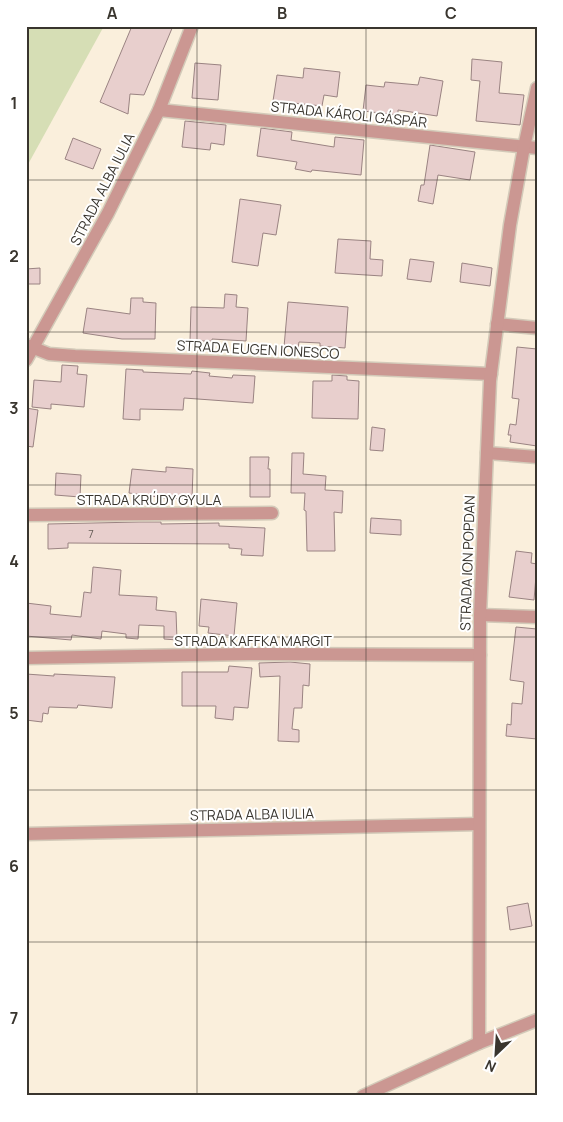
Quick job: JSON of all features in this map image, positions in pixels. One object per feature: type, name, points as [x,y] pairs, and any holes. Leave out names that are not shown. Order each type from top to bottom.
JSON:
[{"type":"street","name":"STRADA ALBA IULIA","points":[[26,360],[29,346],[108,213],[159,110],[192,26]]},
{"type":"street","name":"STRADA ION POPDAN","points":[[479,1043],[480,615],[491,374],[510,225],[530,148],[537,88]]},
{"type":"street","name":"STRADA KÁROLI GÁSPÁR","points":[[159,110],[530,148]]},
{"type":"street","points":[[498,324],[537,328]]},
{"type":"street","name":"STRADA EUGEN IONESCO","points":[[29,346],[49,354],[75,356],[491,374]]},
{"type":"street","points":[[487,453],[537,457]]},
{"type":"street","name":"STRADA KRÚDY GYULA","points":[[26,515],[272,513]]},
{"type":"street","points":[[480,615],[537,618]]},
{"type":"street","name":"STRADA KAFFKA MARGIT","points":[[26,658],[249,654],[480,655]]},
{"type":"street","name":"STRADA ALBA IULIA","points":[[26,834],[479,824]]},
{"type":"street","points":[[363,1096],[479,1043],[537,1020]]},
{"type":"green space","points":[[26,26],[104,26],[26,168]]},
{"type":"building","points":[[132,26],[173,26],[144,95],[130,94],[128,114],[100,102]]},
{"type":"building","points":[[472,59],[502,62],[499,93],[524,95],[520,125],[476,121],[480,81],[471,80]]},
{"type":"building","points":[[195,63],[221,65],[218,100],[192,98]]},
{"type":"building","points":[[304,68],[340,72],[337,97],[324,95],[322,106],[273,101],[277,75],[303,78]]},
{"type":"building","points":[[420,77],[443,81],[437,116],[398,110],[398,115],[363,111],[366,85],[384,87],[385,82],[418,85]]},
{"type":"building","points":[[185,121],[226,125],[224,145],[211,143],[210,150],[182,147]]},
{"type":"building","points":[[261,128],[292,132],[291,140],[334,147],[335,137],[364,140],[361,175],[312,170],[311,172],[295,169],[297,162],[257,156]]},
{"type":"building","points":[[73,138],[101,149],[93,169],[65,159]]},
{"type":"building","points":[[430,145],[475,152],[470,180],[438,175],[433,204],[418,201],[421,185],[424,185]]},
{"type":"building","points":[[240,199],[281,205],[276,235],[263,233],[258,266],[232,262]]},
{"type":"building","points":[[338,239],[371,241],[370,259],[383,260],[382,276],[335,273]]},
{"type":"building","points":[[410,259],[434,262],[431,282],[407,279]]},
{"type":"building","points":[[462,263],[492,268],[490,286],[460,282]]},
{"type":"building","points":[[40,268],[40,284],[26,284],[26,269]]},
{"type":"building","points":[[225,294],[237,295],[236,307],[248,308],[246,341],[212,339],[212,341],[190,341],[191,307],[224,308]]},
{"type":"building","points":[[131,298],[143,298],[143,302],[156,303],[155,339],[122,339],[83,333],[87,308],[130,314]]},
{"type":"building","points":[[288,302],[348,307],[345,348],[320,346],[320,343],[299,342],[298,348],[284,347]]},
{"type":"building","points":[[517,347],[537,349],[537,446],[510,442],[511,435],[508,435],[510,424],[516,425],[519,399],[512,398]]},
{"type":"building","points":[[62,365],[78,366],[77,374],[87,375],[84,407],[51,404],[51,409],[32,407],[34,380],[61,382]]},
{"type":"building","points":[[126,369],[143,370],[143,372],[191,374],[192,371],[210,373],[209,376],[232,378],[233,375],[255,376],[253,403],[184,398],[183,410],[140,409],[140,420],[123,419]]},
{"type":"building","points":[[332,375],[347,376],[347,380],[359,381],[358,419],[312,418],[313,381],[332,381]]},
{"type":"building","points":[[26,408],[38,410],[33,447],[26,446]]},
{"type":"building","points":[[372,427],[385,429],[383,451],[370,450]]},
{"type":"building","points":[[292,453],[304,453],[303,474],[326,476],[325,490],[343,491],[342,513],[334,512],[335,551],[307,551],[306,511],[304,510],[305,493],[291,493]]},
{"type":"building","points":[[250,457],[269,457],[270,497],[250,497]]},
{"type":"building","points":[[166,467],[193,469],[192,499],[165,498],[129,493],[132,469],[166,472]]},
{"type":"building","points":[[56,473],[81,475],[80,497],[55,495]]},
{"type":"building","points":[[371,518],[401,520],[401,535],[370,533]]},
{"type":"building","points":[[161,522],[161,524],[219,523],[219,526],[265,528],[263,556],[241,555],[242,549],[229,548],[229,544],[68,543],[68,548],[48,549],[48,524]]},
{"type":"building","points":[[516,551],[532,553],[531,563],[537,564],[534,600],[509,597]]},
{"type":"building","points":[[93,567],[121,570],[119,595],[157,597],[156,610],[176,612],[177,640],[164,639],[164,626],[139,625],[138,639],[126,638],[126,634],[102,631],[101,639],[72,635],[71,640],[26,636],[26,603],[51,606],[50,614],[81,617],[84,592],[91,593]]},
{"type":"building","points":[[201,599],[237,603],[234,636],[208,633],[209,627],[199,626]]},
{"type":"building","points":[[516,627],[537,629],[537,739],[506,736],[507,724],[511,725],[512,703],[522,704],[524,682],[510,680]]},
{"type":"building","points":[[290,662],[310,664],[309,686],[303,685],[302,708],[294,708],[292,729],[299,730],[299,742],[278,741],[280,676],[260,677],[259,663]]},
{"type":"building","points":[[229,666],[252,668],[248,708],[234,707],[233,720],[215,718],[216,706],[182,706],[182,672],[228,672]]},
{"type":"building","points":[[26,674],[115,677],[112,708],[78,705],[77,708],[49,707],[48,714],[43,713],[42,722],[26,720]]},
{"type":"building","points":[[528,903],[532,926],[510,930],[507,907]]}]
